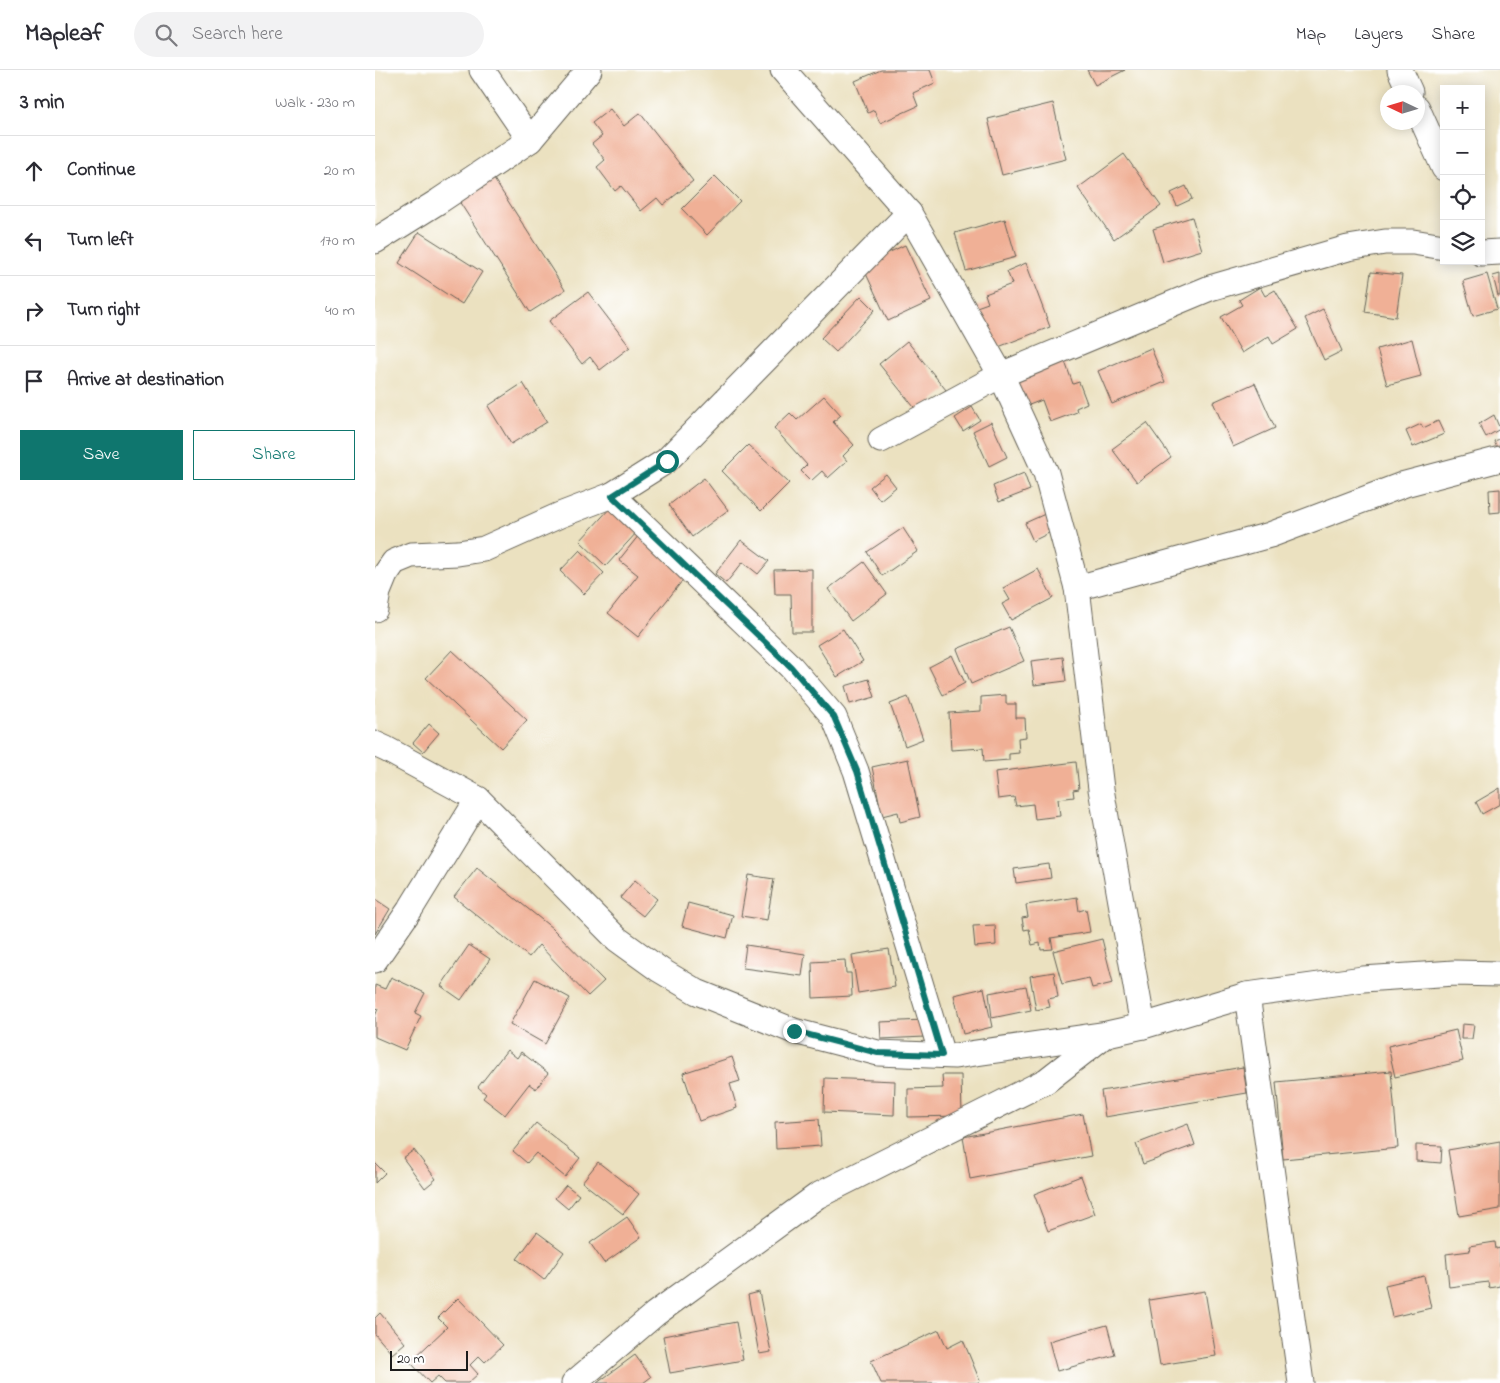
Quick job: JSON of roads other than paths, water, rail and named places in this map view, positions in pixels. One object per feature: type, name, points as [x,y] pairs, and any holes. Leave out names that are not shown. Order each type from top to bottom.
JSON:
[{"type":"street","points":[[482,70],[530,140]]},
{"type":"street","points":[[375,241],[530,140],[589,70]]},
{"type":"street","points":[[783,70],[909,213],[1001,375],[1046,473],[1077,588],[1101,789],[1143,1026]]},
{"type":"street","points":[[1400,70],[1407,85]]},
{"type":"street","points":[[1425,126],[1440,159]]},
{"type":"street","points":[[375,609],[378,592],[385,575],[395,562],[411,555],[458,553],[484,549],[560,515],[612,496],[667,461],[909,213]]},
{"type":"street","points":[[881,440],[1001,375],[1210,288],[1348,248],[1385,242],[1413,242],[1440,246]]},
{"type":"street","points":[[1485,253],[1500,252]]},
{"type":"street","points":[[1077,588],[1270,534],[1405,484],[1500,459]]},
{"type":"street","points":[[612,496],[791,667],[834,717],[857,771],[942,1055]]},
{"type":"street","points":[[375,744],[477,799],[617,939],[660,970],[697,992],[794,1031],[878,1053],[955,1056],[1107,1034],[1143,1026],[1247,995],[1363,978],[1454,973],[1500,974]]},
{"type":"street","points":[[375,960],[411,908],[477,799]]},
{"type":"street","points":[[1247,995],[1301,1383]]},
{"type":"street","points":[[574,1383],[655,1314],[817,1196],[1046,1081],[1107,1034]]}]
